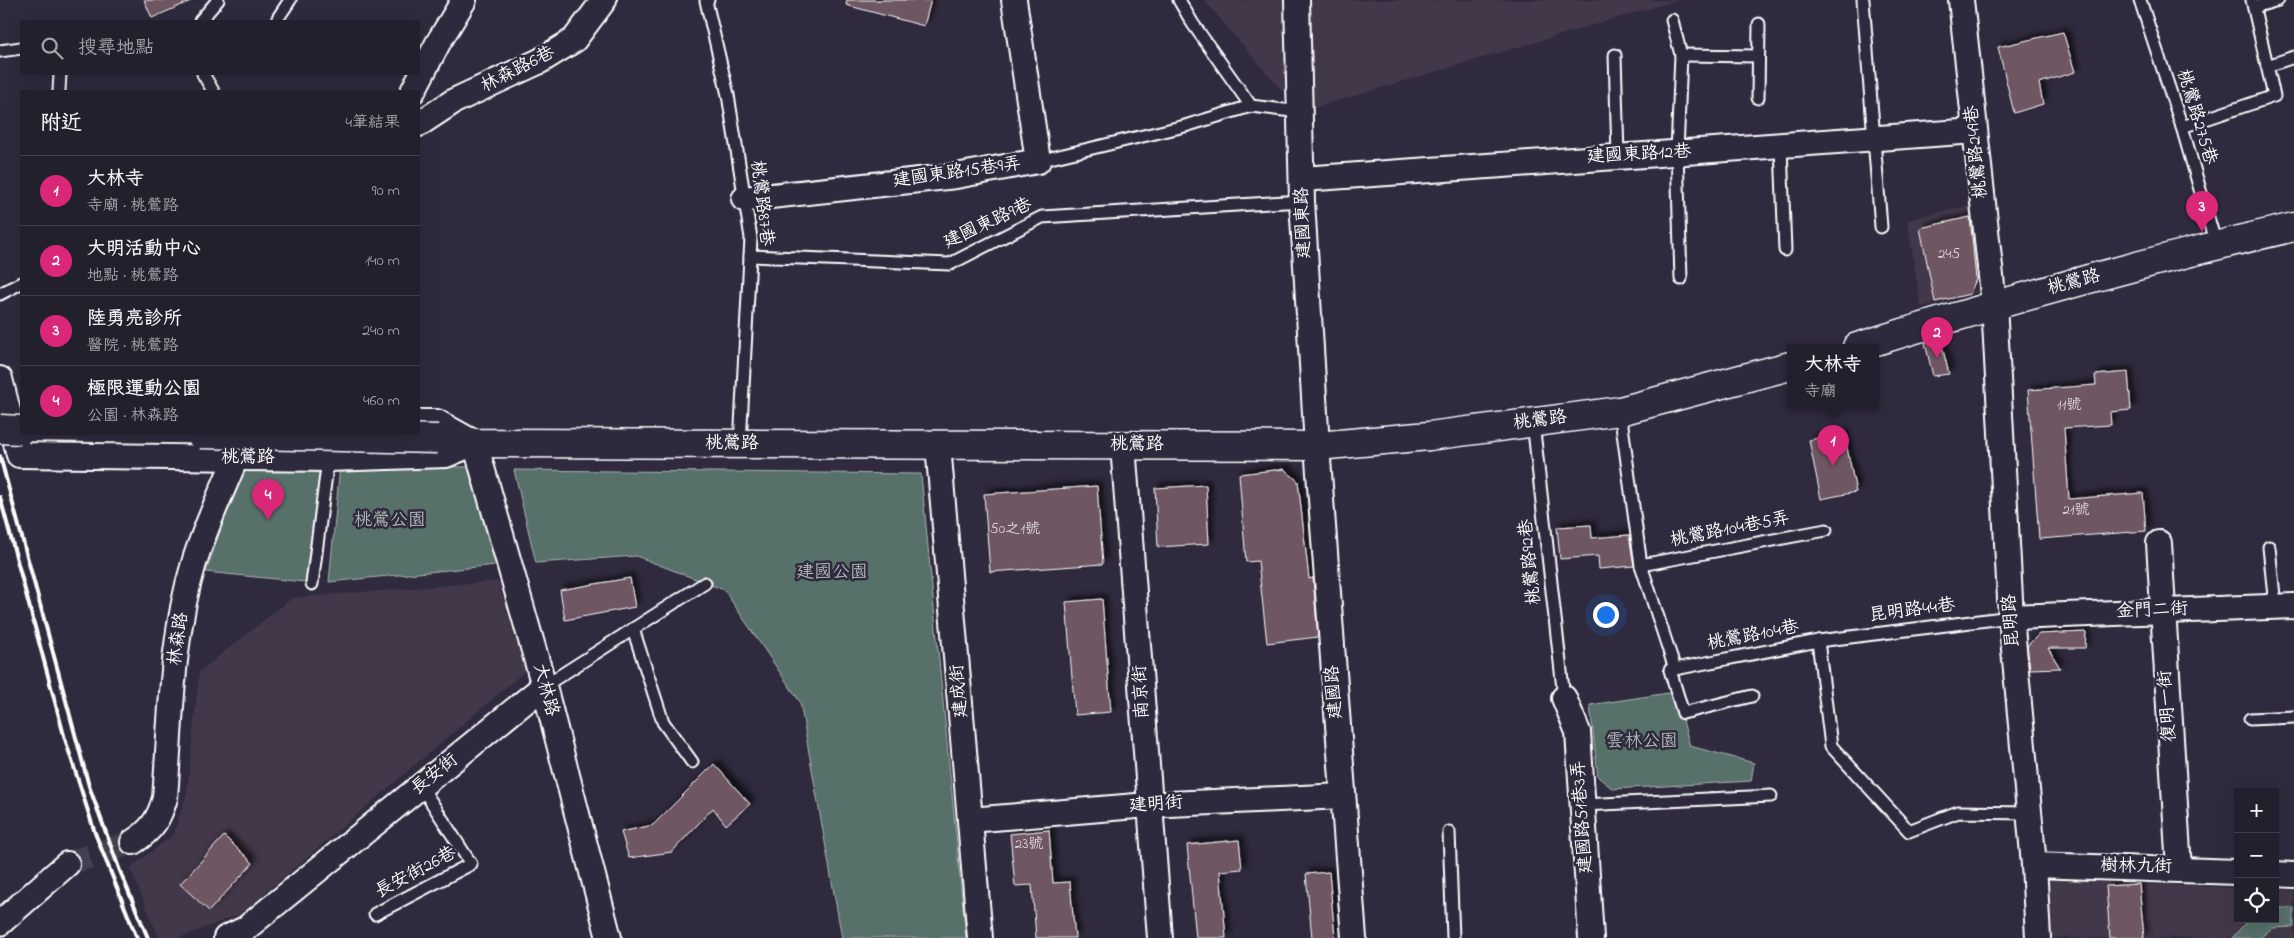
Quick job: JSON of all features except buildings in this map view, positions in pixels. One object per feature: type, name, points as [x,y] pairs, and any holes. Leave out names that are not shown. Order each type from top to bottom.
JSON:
[{"type":"main road","name":"桃鶯路","points":[[1867,344],[1994,304],[2216,245],[2294,227]]},
{"type":"main road","name":"桃鶯路","points":[[428,431],[475,443],[1317,446],[1429,436],[1620,411],[1787,367]]},
{"type":"main road","name":"桃鶯路","points":[[201,446],[367,435]]},
{"type":"street","points":[[414,90],[438,43],[464,0]]},
{"type":"street","name":"林森路6巷","points":[[420,123],[454,101],[540,61],[574,40],[604,0]]},
{"type":"street","name":"建國東路15巷9弄","points":[[744,199],[956,176],[1038,161],[1014,0]]},
{"type":"street","name":"建國東路","points":[[1297,0],[1302,190],[1317,446]]},
{"type":"street","name":"桃鶯路249巷","points":[[1961,0],[1994,304]]},
{"type":"street","name":"建國東路12巷","points":[[1302,190],[1618,155],[1781,147],[1975,131]]},
{"type":"street","name":"昆明路","points":[[1994,304],[2011,617],[2034,865],[2038,938]]},
{"type":"street","points":[[0,379],[14,428]]},
{"type":"street","name":"桃鶯路","points":[[87,435],[201,446],[236,458],[328,459],[446,455],[475,443]]},
{"type":"street","name":"林森路","points":[[133,842],[148,832],[160,817],[166,798],[175,662],[186,596],[194,562],[246,435]]},
{"type":"street","name":"大林路","points":[[475,443],[544,686],[609,938]]},
{"type":"street","name":"建成街","points":[[938,445],[980,938]]},
{"type":"street","name":"南京街","points":[[1124,445],[1140,652],[1148,805],[1160,938]]},
{"type":"street","name":"建國路","points":[[1317,446],[1354,938]]},
{"type":"street","name":"復明一街","points":[[2159,543],[2179,868]]},
{"type":"street","name":"金門二街","points":[[2011,617],[2284,606]]},
{"type":"street","name":"長安街","points":[[226,938],[246,929],[544,686]]},
{"type":"street","name":"建國路51巷3弄","points":[[1564,698],[1578,732],[1591,938]]},
{"type":"street","name":"建明街","points":[[970,820],[1148,805],[1343,796]]},
{"type":"street","points":[[0,923],[67,864]]},
{"type":"street","name":"樹林九街","points":[[2034,865],[2179,868],[2234,872]]},
{"type":"street","points":[[2279,874],[2294,876]]},
{"type":"lane","points":[[201,20],[218,0]]},
{"type":"lane","points":[[278,18],[290,0]]},
{"type":"lane","name":"桃鶯路87巷","points":[[708,0],[706,2],[728,95],[751,238],[740,444]]},
{"type":"lane","points":[[1179,0],[1193,24],[1251,106]]},
{"type":"lane","points":[[1864,0],[1880,227]]},
{"type":"lane","name":"桃鶯路275巷","points":[[2140,0],[2182,128],[2216,245]]},
{"type":"lane","points":[[2182,128],[2274,96],[2253,4],[2278,0]]},
{"type":"lane","points":[[1672,20],[1681,56],[1677,152],[1681,280]]},
{"type":"lane","points":[[1758,98],[1759,24]]},
{"type":"lane","points":[[0,51],[20,48]]},
{"type":"lane","points":[[1615,55],[1618,155]]},
{"type":"lane","points":[[1681,56],[1758,56]]},
{"type":"lane","points":[[2267,66],[2294,58]]},
{"type":"lane","points":[[60,75],[60,90]]},
{"type":"lane","points":[[204,75],[212,90]]},
{"type":"lane","points":[[1038,161],[1185,126],[1251,106],[1300,112]]},
{"type":"lane","points":[[1781,147],[1786,250]]},
{"type":"lane","name":"建國東路9巷","points":[[750,256],[950,264],[1042,217],[1302,190]]},
{"type":"lane","points":[[0,294],[20,284]]},
{"type":"lane","points":[[1620,411],[1641,565],[1675,669],[1670,670],[1683,713],[1752,696]]},
{"type":"lane","name":"桃鶯路92巷","points":[[1533,422],[1564,698]]},
{"type":"lane","points":[[312,584],[328,459]]},
{"type":"lane","name":"桃鶯路104巷5弄","points":[[1641,565],[1826,530]]},
{"type":"lane","points":[[2268,547],[2284,606]]},
{"type":"lane","name":"長安街","points":[[544,686],[705,583]]},
{"type":"lane","name":"昆明路44巷","points":[[1818,641],[2011,617]]},
{"type":"lane","points":[[633,629],[664,722],[692,762]]},
{"type":"lane","name":"桃鶯路104巷","points":[[1675,669],[1818,641],[1830,746],[1909,831],[1958,812],[2029,812]]},
{"type":"lane","points":[[2250,719],[2294,717]]},
{"type":"lane","name":"長安街26巷","points":[[375,914],[471,864],[421,786]]},
{"type":"lane","points":[[1582,805],[1771,796]]},
{"type":"lane","points":[[1449,832],[1454,938]]},
{"type":"shaded area","points":[[1204,0],[1678,0],[1300,112]]},
{"type":"shaded area","points":[[1971,205],[1983,291],[1921,307],[1907,220]]},
{"type":"shaded area","points":[[498,581],[525,671],[242,913],[179,938],[159,938],[130,868],[174,834],[187,792],[199,672],[292,598]]},
{"type":"shaded area","points":[[2041,879],[2234,888],[2234,923],[2279,923],[2279,890],[2294,890],[2294,938],[2049,938]]},
{"type":"green space","name":"桃鶯公園","points":[[340,466],[472,467],[497,565],[329,582]]},
{"type":"green space","points":[[242,468],[320,468],[305,582],[206,572]]},
{"type":"green space","name":"建國公園","points":[[514,470],[921,474],[966,938],[842,938],[800,702],[724,590],[636,556],[536,563]]},
{"type":"green space","name":"雲林公園","points":[[1675,692],[1690,746],[1754,763],[1751,781],[1613,789],[1598,777],[1590,705]]},
{"type":"green space","points":[[2279,908],[2294,908],[2294,927],[2272,928],[2260,938],[2232,938],[2245,923],[2279,923]]},
{"type":"tunnel","points":[[67,864],[133,842]]},
{"type":"railway","points":[[0,456],[89,786],[120,871],[148,938]]},
{"type":"railway","points":[[0,497],[65,739],[95,833],[137,938]]},
{"type":"place","name":"陸勇亮診所","points":[[2202,232]]},
{"type":"place","name":"大明活動中心","points":[[1937,358]]},
{"type":"place","name":"大林寺","points":[[1833,466]]},
{"type":"place","name":"極限運動公園","points":[[268,520]]}]
